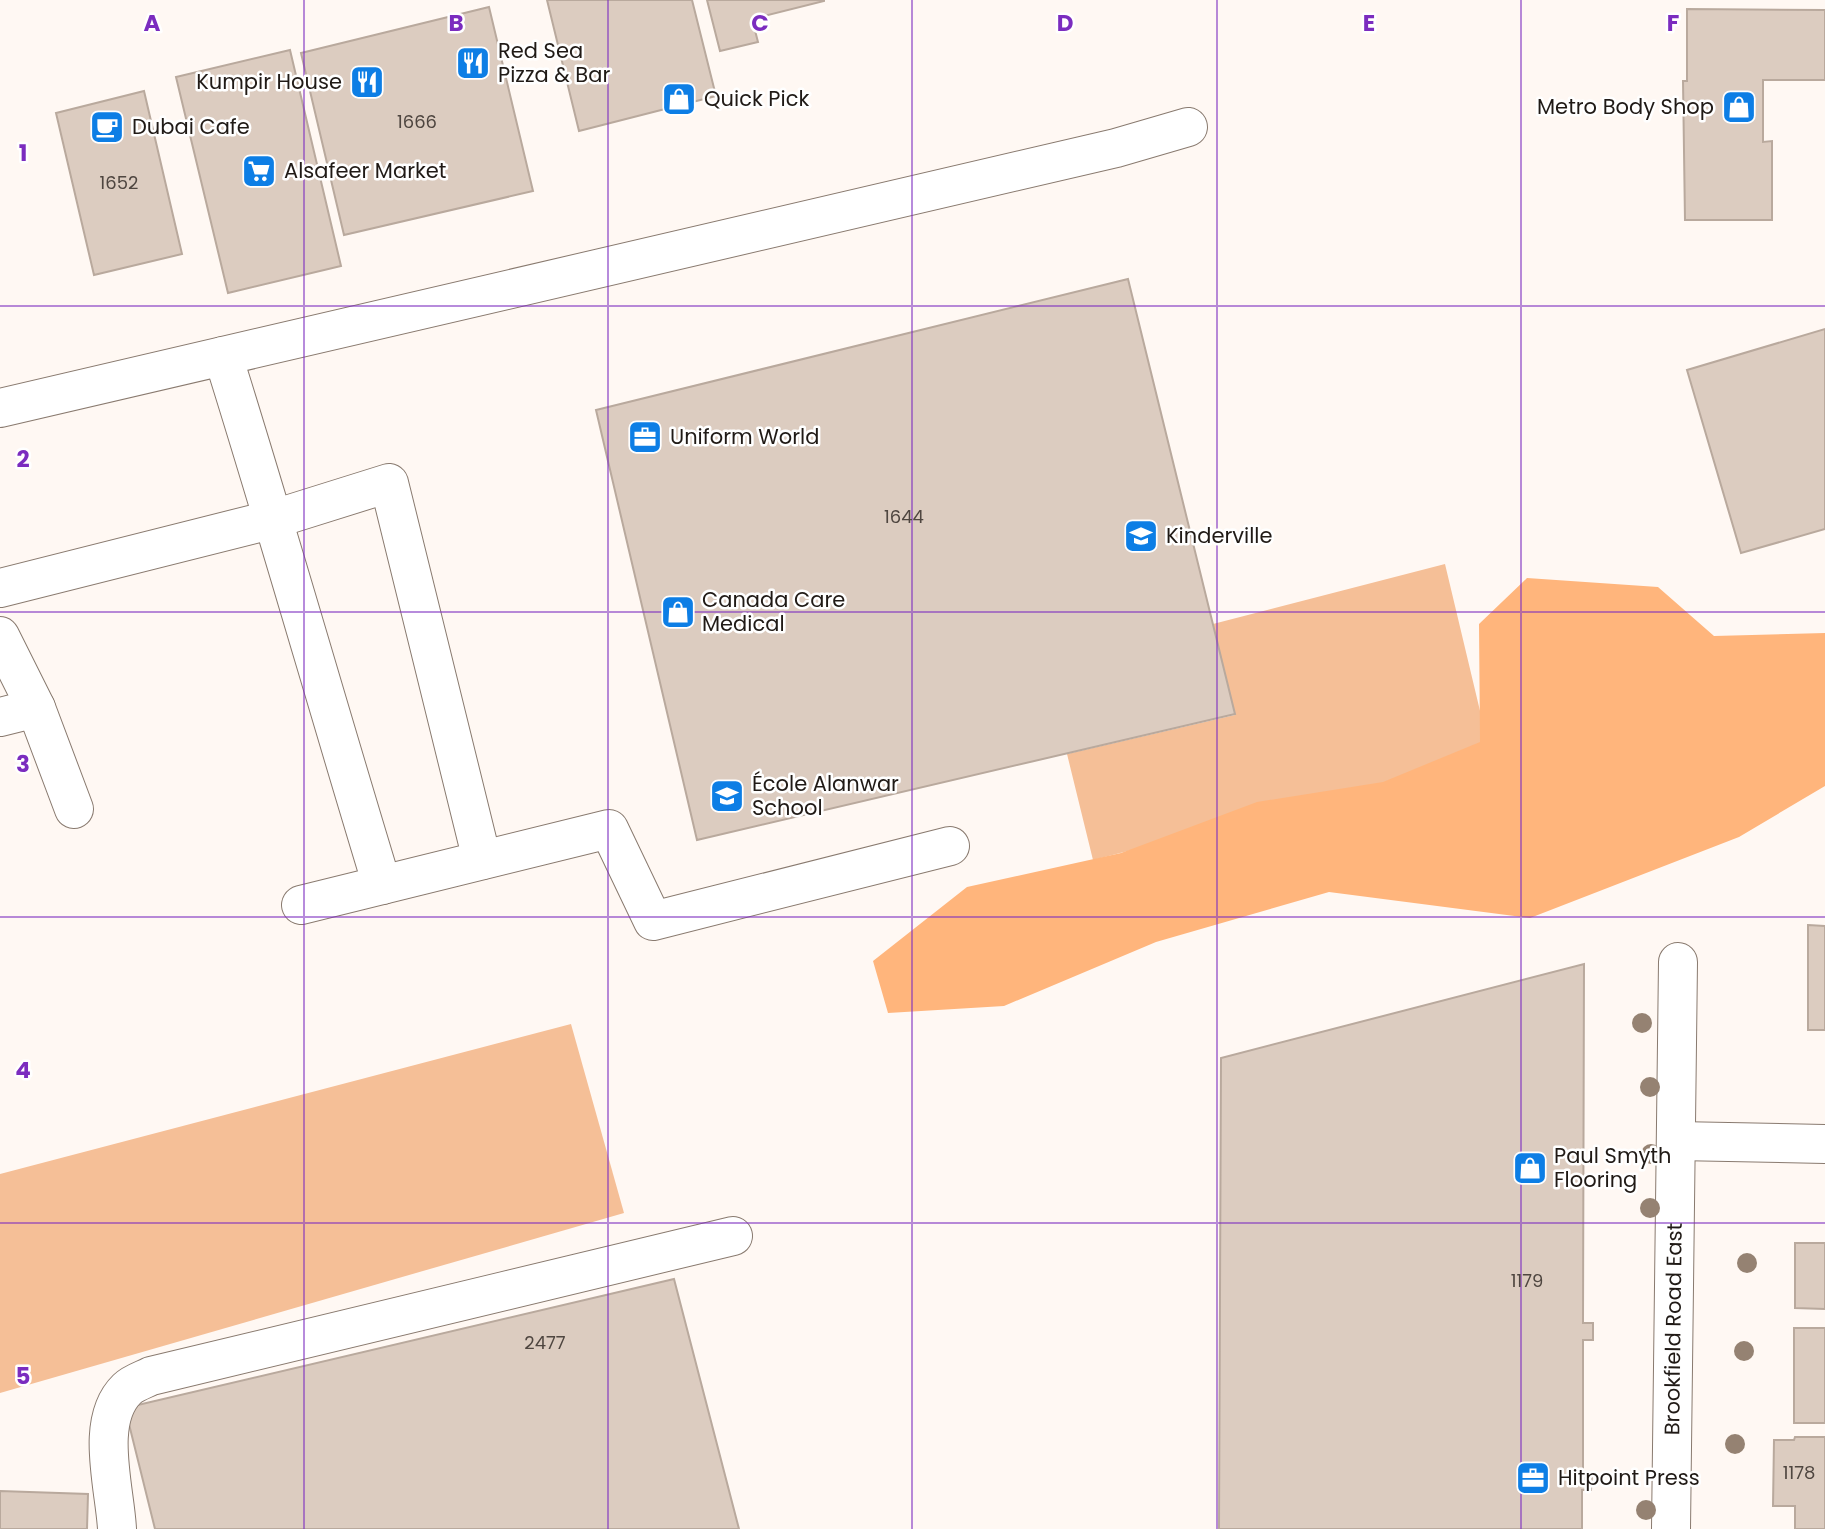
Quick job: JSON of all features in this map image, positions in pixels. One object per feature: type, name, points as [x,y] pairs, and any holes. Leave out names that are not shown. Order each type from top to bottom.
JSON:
[{"type":"street","points":[[0,408],[1115,148],[1188,127]]},
{"type":"street","points":[[223,356],[382,884]]},
{"type":"street","points":[[0,588],[274,519],[389,483],[482,860]]},
{"type":"street","points":[[0,636],[18,713],[74,809]]},
{"type":"street","points":[[301,905],[609,829],[653,921],[950,846]]},
{"type":"street","name":"Brookfield Road East","points":[[1671,1529],[1678,962]]},
{"type":"street","points":[[1677,1141],[1825,1144]]},
{"type":"street","points":[[117,1529],[108,1433],[113,1407],[128,1388],[151,1376],[733,1236]]},
{"type":"shaded area","points":[[1445,564],[1491,757],[1093,860],[1067,754],[1235,715],[1213,624]]},
{"type":"shaded area","points":[[1527,578],[1658,587],[1714,636],[1825,633],[1825,786],[1739,837],[1530,918],[1329,892],[1156,942],[1004,1006],[888,1013],[873,961],[967,887],[1121,853],[1257,802],[1383,782],[1480,742],[1479,624]]},
{"type":"shaded area","points":[[571,1024],[624,1213],[0,1393],[0,1174]]},
{"type":"building","points":[[547,0],[692,0],[716,96],[579,131]]},
{"type":"building","points":[[707,0],[824,1],[752,19],[758,42],[720,51]]},
{"type":"building","points":[[489,7],[533,191],[344,235],[301,53]]},
{"type":"building","points":[[1687,9],[1825,10],[1825,80],[1763,80],[1763,142],[1772,141],[1772,220],[1685,220],[1683,81],[1687,81]]},
{"type":"building","name":"Alsafeer Market","points":[[290,50],[341,266],[228,293],[176,77]]},
{"type":"building","points":[[144,91],[182,254],[94,275],[56,113]]},
{"type":"building","points":[[1128,279],[1235,714],[697,840],[596,410]]},
{"type":"building","points":[[1825,329],[1825,529],[1741,553],[1687,370]]},
{"type":"building","points":[[1808,925],[1825,926],[1825,1030],[1808,1030]]},
{"type":"building","points":[[1584,964],[1583,1323],[1593,1323],[1593,1340],[1583,1340],[1583,1474],[1592,1475],[1591,1490],[1582,1490],[1582,1529],[1219,1529],[1221,1058]]},
{"type":"building","points":[[1795,1243],[1825,1243],[1825,1309],[1795,1308]]},
{"type":"building","points":[[674,1279],[739,1529],[155,1529],[125,1408]]},
{"type":"building","points":[[1794,1328],[1825,1328],[1825,1423],[1794,1423]]},
{"type":"building","points":[[1795,1437],[1825,1437],[1825,1529],[1795,1529],[1795,1506],[1773,1506],[1774,1440],[1794,1440]]},
{"type":"building","points":[[0,1491],[88,1494],[87,1529],[0,1529]]},
{"type":"place","name":"Red Sea Pizza & Bar","points":[[473,63]]},
{"type":"place","name":"Kumpir House","points":[[367,82]]},
{"type":"place","name":"Quick Pick","points":[[679,99]]},
{"type":"place","name":"Metro Body Shop","points":[[1739,107]]},
{"type":"place","name":"Dubai Cafe","points":[[107,127]]},
{"type":"place","name":"Alsafeer Market","points":[[259,171]]},
{"type":"place","name":"Uniform World","points":[[645,437]]},
{"type":"place","name":"Kinderville","points":[[1141,536]]},
{"type":"place","name":"Canada Care Medical","points":[[678,612]]},
{"type":"place","name":"École Alanwar School","points":[[727,796]]},
{"type":"place","name":"Paul Smyth Flooring","points":[[1530,1168]]},
{"type":"place","name":"Hitpoint Press","points":[[1533,1478]]}]
